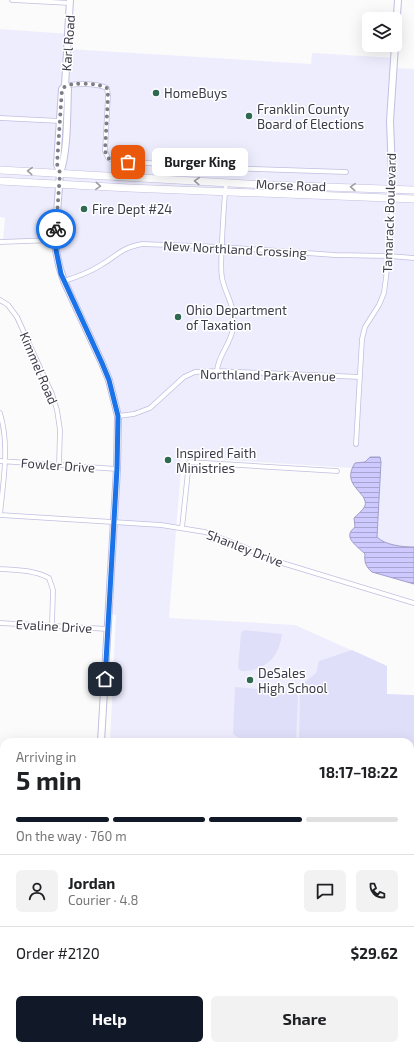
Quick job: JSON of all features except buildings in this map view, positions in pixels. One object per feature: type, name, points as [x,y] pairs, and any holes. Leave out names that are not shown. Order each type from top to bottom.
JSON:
[{"type":"main road","name":"Tamarack Boulevard","points":[[392,198],[390,121],[398,0]]},
{"type":"main road","name":"Karl Road","points":[[60,173],[57,164],[62,89],[65,86],[70,2]]},
{"type":"main road","name":"Karl Road","points":[[65,86],[68,89],[64,163],[60,173],[55,240],[57,258],[64,282],[102,363],[111,388],[118,416],[117,468],[101,738]]},
{"type":"main road","name":"Morse Road","points":[[0,170],[414,190]]},
{"type":"main road","name":"Morse Road","points":[[0,181],[414,199]]},
{"type":"street","points":[[12,0],[70,2]]},
{"type":"street","points":[[65,86],[72,84],[101,86],[107,88],[108,96],[105,151],[108,158],[115,161],[226,168],[346,172]]},
{"type":"street","points":[[0,118],[60,121]]},
{"type":"street","points":[[217,371],[218,365],[229,342],[233,329],[234,313],[222,278],[221,264],[226,182]]},
{"type":"street","name":"Tamarack Boulevard","points":[[356,444],[362,338],[365,327],[379,305],[384,293],[389,256],[392,198]]},
{"type":"street","points":[[0,242],[55,240]]},
{"type":"street","name":"New Northland Crossing","points":[[64,282],[93,269],[122,250],[131,246],[151,244],[222,247],[335,255],[414,258]]},
{"type":"street","name":"Kimmel Road","points":[[2,301],[12,309],[17,317],[52,394],[57,410],[60,430],[59,465]]},
{"type":"street","name":"Northland Park Avenue","points":[[118,416],[134,414],[150,408],[184,377],[195,372],[217,371],[360,377]]},
{"type":"street","points":[[0,413],[4,434],[0,515]]},
{"type":"street","name":"Fowler Drive","points":[[2,461],[117,468]]},
{"type":"street","points":[[182,528],[189,462],[337,472]]},
{"type":"street","name":"Shanley Drive","points":[[0,515],[161,525],[205,532],[244,547],[269,559],[414,603]]},
{"type":"street","points":[[0,569],[39,572],[49,578],[53,590],[52,626]]},
{"type":"street","name":"Evaline Drive","points":[[0,623],[108,629]]},
{"type":"shaded area","points":[[0,29],[69,34],[68,49],[311,64],[312,53],[396,58],[395,68],[414,69],[414,547],[394,545],[377,537],[381,462],[355,463],[352,468],[182,457],[169,618],[295,625],[387,666],[386,738],[110,738],[116,615],[110,614],[119,449],[112,383],[60,270],[54,239],[3,241],[5,218],[0,217]]},
{"type":"shaded area","points":[[370,457],[380,457],[381,462],[377,537],[389,544],[414,547],[414,584],[372,572],[366,564],[365,554],[350,538],[351,531],[355,527],[354,518],[365,506],[363,497],[353,483],[351,471],[355,463],[365,462]]},
{"type":"shaded area","points":[[244,630],[282,634],[278,650],[264,666],[257,669],[241,671],[238,668],[241,633]]},
{"type":"shaded area","points":[[352,650],[387,666],[387,694],[414,695],[414,738],[299,738],[300,686],[316,673],[319,661]]},
{"type":"shaded area","points":[[235,687],[295,692],[298,696],[296,738],[239,738],[233,734]]},
{"type":"way so far","points":[[56,229],[60,173],[57,164],[58,142],[62,89],[65,86],[72,84],[101,86],[107,88],[108,96],[105,151],[108,158],[115,161],[128,162]]},
{"type":"place","name":"HomeBuys","points":[[156,93]]},
{"type":"place","name":"Franklin County Board of Elections","points":[[249,116]]},
{"type":"place","name":"Burger King","points":[[128,162]]},
{"type":"place","name":"Fire Dept #24","points":[[84,209]]},
{"type":"place","name":"Ohio Department of Taxation","points":[[178,317]]},
{"type":"place","name":"Inspired Faith Ministries","points":[[168,460]]},
{"type":"place","name":"DeSales High School","points":[[250,680]]},
{"type":"route","points":[[56,229],[56,250],[61,274],[99,355],[109,380],[118,416],[117,468],[105,679]]}]
